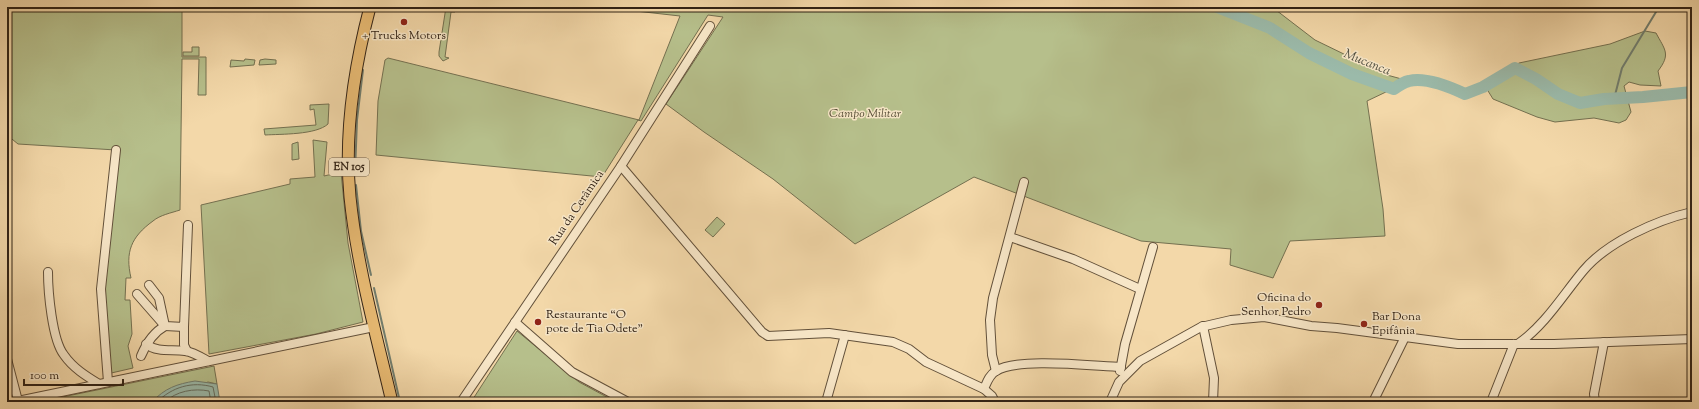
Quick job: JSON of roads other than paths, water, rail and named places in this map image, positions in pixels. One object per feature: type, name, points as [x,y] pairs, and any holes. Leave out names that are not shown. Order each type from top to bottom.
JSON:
[{"type":"main road","name":"EN 105","points":[[370,7],[354,85],[349,134],[350,196],[355,232],[374,327],[392,402]]},
{"type":"street","name":"Rua da Cerâmica","points":[[461,402],[621,166],[710,26]]},
{"type":"street","points":[[108,382],[101,289],[116,150]]},
{"type":"street","points":[[621,166],[762,332],[768,336],[777,337],[829,333],[893,342],[909,349],[926,362],[984,389],[992,396],[995,402]]},
{"type":"street","points":[[996,371],[991,347],[990,320],[994,298],[1024,182]]},
{"type":"street","points":[[1491,402],[1517,344],[1538,327],[1584,270],[1600,254],[1614,244],[1654,226],[1692,212]]},
{"type":"street","points":[[187,351],[184,345],[184,327],[188,225]]},
{"type":"street","points":[[1010,237],[1073,259],[1140,289]]},
{"type":"street","points":[[1110,402],[1119,382],[1124,344],[1153,247]]},
{"type":"street","points":[[48,272],[48,300],[62,354],[86,376],[100,384]]},
{"type":"street","points":[[149,285],[159,298],[166,326]]},
{"type":"street","points":[[137,294],[166,326]]},
{"type":"street","points":[[1119,382],[1140,361],[1203,326],[1231,320],[1264,317],[1311,326],[1458,344],[1517,344],[1692,339]]},
{"type":"street","points":[[515,322],[572,372],[628,402]]},
{"type":"street","points":[[141,356],[146,344],[160,329],[166,326],[184,327]]},
{"type":"street","points":[[1203,326],[1214,378],[1213,402]]},
{"type":"street","points":[[7,359],[16,402],[374,327]]},
{"type":"street","points":[[826,402],[845,335]]},
{"type":"street","points":[[1373,402],[1405,338]]},
{"type":"street","points":[[1595,402],[1594,394],[1604,342]]},
{"type":"street","points":[[146,344],[152,349],[187,351],[208,361]]},
{"type":"street","points":[[984,389],[988,379],[996,371],[1008,366],[1038,364],[1121,367]]},
{"type":"water","points":[[195,381],[217,384],[220,402],[152,402],[172,387]]},
{"type":"waterway","name":"Mucanca","points":[[1217,7],[1270,28],[1309,53],[1352,74],[1394,89],[1407,82],[1422,80],[1445,86],[1465,94],[1483,87],[1515,68],[1536,79],[1558,94],[1580,103],[1604,99],[1692,92]]},
{"type":"waterway","points":[[1614,99],[1622,68],[1659,7]]},
{"type":"waterway","points":[[355,172],[357,120],[363,70]]},
{"type":"waterway","points":[[356,185],[361,231],[371,275]]},
{"type":"waterway","points":[[374,288],[400,402]]},
{"type":"place","name":"+ Trucks Motors","points":[[404,22]]},
{"type":"place","name":"Oficina do Senhor Pedro","points":[[1319,305]]},
{"type":"place","name":"Restaurante “O pote de Tia Odete\"","points":[[538,322]]},
{"type":"place","name":"Bar Dona Epifânia","points":[[1364,324]]},
{"type":"park label","name":"Campo Militar","points":[[865,114]]}]
